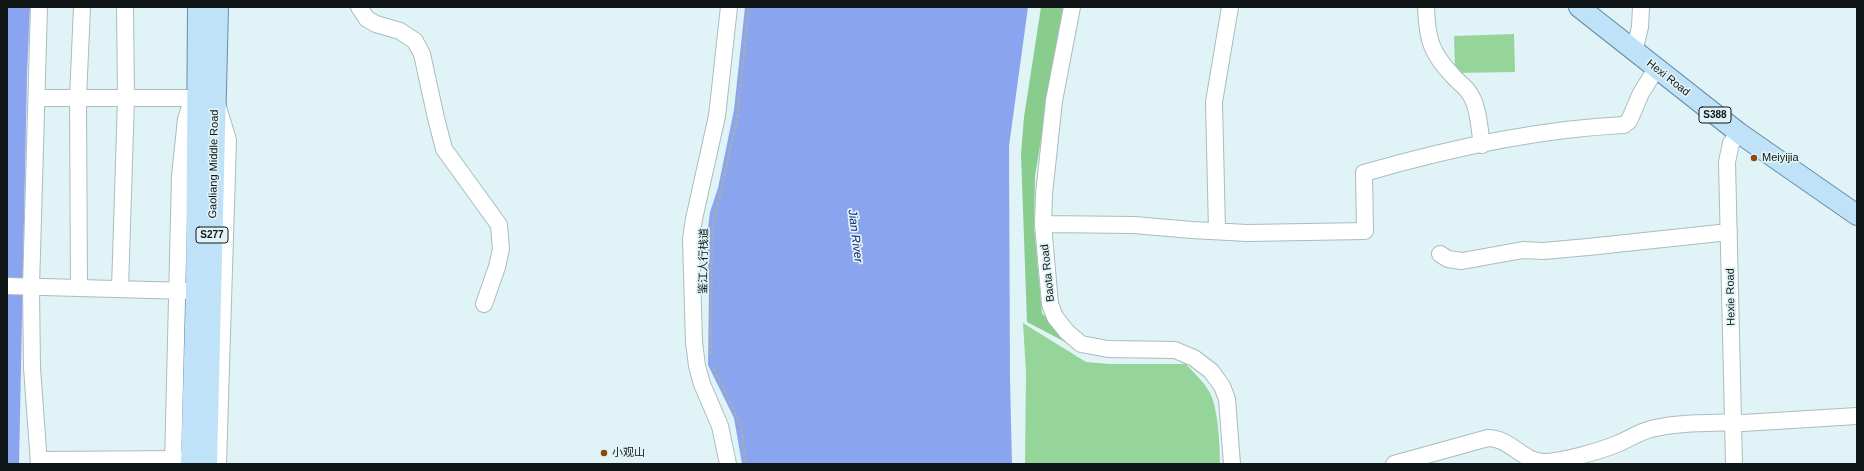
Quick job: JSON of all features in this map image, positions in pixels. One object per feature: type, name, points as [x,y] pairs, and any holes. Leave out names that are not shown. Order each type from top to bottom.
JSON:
[{"type":"main road","name":"Gaoliang Middle Road","points":[[187,462],[216,328],[218,231],[198,7]]},
{"type":"main road","name":"Gaoliang Middle Road","points":[[187,462],[187,291],[206,98],[218,7]]},
{"type":"main road","name":"Hexi Road","points":[[1579,7],[1634,52],[1739,133],[1857,215]]},
{"type":"street","points":[[39,7],[37,98],[27,287],[39,462],[187,462]]},
{"type":"street","points":[[79,288],[78,98],[82,7]]},
{"type":"street","points":[[120,289],[126,98],[125,7]]},
{"type":"street","points":[[359,7],[367,20],[404,33],[415,41],[422,54],[444,149],[499,225],[501,249],[497,267],[484,304]]},
{"type":"street","points":[[728,464],[720,426],[702,384],[697,366],[690,252],[694,219],[716,116],[729,7]]},
{"type":"street","name":"Baota Road","points":[[1072,7],[1054,101],[1046,168],[1043,224],[1050,304],[1055,318],[1067,332],[1081,344],[1108,349],[1175,350],[1194,358],[1211,371],[1222,386],[1227,399],[1230,417],[1232,464]]},
{"type":"street","points":[[1217,231],[1214,102],[1230,7]]},
{"type":"street","points":[[1426,7],[1428,38],[1433,52],[1442,65],[1470,92],[1475,105],[1482,145]]},
{"type":"street","points":[[1634,52],[1640,27],[1642,7]]},
{"type":"street","points":[[1043,224],[1134,225],[1247,233],[1365,231],[1364,173],[1417,158],[1548,131],[1624,125],[1629,121],[1641,93],[1656,69]]},
{"type":"street","points":[[37,98],[206,98]]},
{"type":"street","name":"Hexie Road","points":[[1734,464],[1727,162],[1731,143],[1739,133]]},
{"type":"street","points":[[1440,254],[1448,259],[1462,261],[1523,250],[1543,251],[1581,248],[1729,232]]},
{"type":"street","points":[[7,286],[187,291]]},
{"type":"street","points":[[216,328],[218,464]]},
{"type":"street","points":[[1394,464],[1488,438],[1494,438],[1505,442],[1536,460],[1543,462],[1608,447],[1650,429],[1667,426],[1733,422],[1743,424],[1857,416]]},
{"type":"path","name":"鉴江人行栈道","points":[[712,358],[712,231],[737,119],[749,7]]},
{"type":"path","points":[[712,363],[741,425],[746,464]]},
{"type":"green space","points":[[1041,7],[1063,7],[1035,176],[1034,226],[1042,313],[1069,344],[1027,322],[1021,154],[1024,117]]},
{"type":"green space","points":[[1514,34],[1515,72],[1455,73],[1454,36]]},
{"type":"green space","points":[[1023,323],[1086,362],[1110,364],[1186,364],[1205,385],[1213,400],[1218,427],[1220,464],[1025,464],[1026,373]]},
{"type":"water","points":[[7,7],[30,7],[27,75],[19,464],[7,464]]},
{"type":"water","name":"Jian River","points":[[745,7],[1028,7],[1009,146],[1010,380],[1012,464],[742,464],[734,418],[708,365],[709,286],[707,236],[710,212],[718,188],[734,110]]},
{"type":"place","name":"Meiyijia","points":[[1754,158]]},
{"type":"place","name":"小观山","points":[[604,453]]}]
